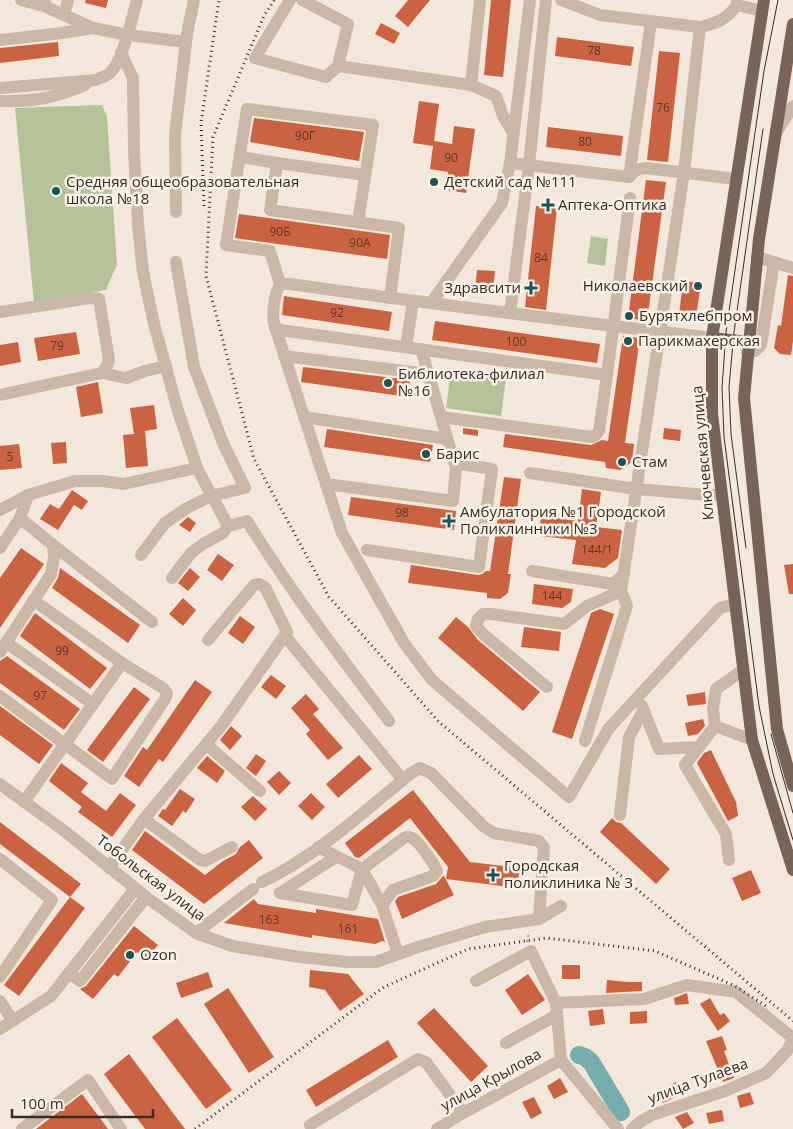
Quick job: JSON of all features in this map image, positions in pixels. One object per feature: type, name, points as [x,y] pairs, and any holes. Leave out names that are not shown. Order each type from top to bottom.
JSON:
[{"type":"main road","name":"Ключевская улица","points":[[763,6],[712,338],[712,414],[752,740],[793,870]]},
{"type":"main road","points":[[793,25],[757,257],[744,398],[777,729],[793,786]]},
{"type":"main road","points":[[712,338],[748,347]]},
{"type":"street","points":[[21,0],[45,3],[94,28],[128,35],[186,42]]},
{"type":"street","points":[[64,14],[68,0]]},
{"type":"street","points":[[0,101],[22,102],[62,95],[110,73],[117,63],[128,35],[137,0]]},
{"type":"street","points":[[176,212],[175,135],[186,42],[194,0]]},
{"type":"street","points":[[290,0],[255,58],[326,77],[338,66],[348,24],[302,0]]},
{"type":"street","points":[[471,84],[480,0]]},
{"type":"street","points":[[431,303],[502,203],[510,163],[530,0]]},
{"type":"street","points":[[510,314],[529,165],[546,0]]},
{"type":"street","points":[[561,0],[600,15],[700,27],[715,23],[729,16],[737,3],[763,6]]},
{"type":"street","points":[[629,177],[651,22]]},
{"type":"street","points":[[585,741],[627,606],[621,591],[684,172],[700,27]]},
{"type":"street","points":[[0,40],[94,28]]},
{"type":"street","points":[[121,53],[133,78],[138,225],[143,272],[154,324],[178,411],[197,468],[228,526]]},
{"type":"street","points":[[338,66],[471,84],[496,96],[503,116],[513,133]]},
{"type":"street","points":[[0,88],[96,80]]},
{"type":"street","points":[[776,133],[793,106]]},
{"type":"street","points":[[358,222],[373,125],[248,109],[226,245],[270,251],[280,284],[277,290],[274,328],[342,533],[404,643],[432,680],[569,797],[609,728],[720,608],[735,604]]},
{"type":"street","points":[[241,157],[366,175]]},
{"type":"street","points":[[277,163],[270,210],[399,228],[390,298]]},
{"type":"street","points":[[510,163],[629,177]]},
{"type":"street","points":[[629,177],[636,170],[646,168],[736,179]]},
{"type":"street","points":[[441,417],[592,437],[596,435],[599,431],[614,327],[630,198]]},
{"type":"street","points":[[757,257],[793,268]]},
{"type":"street","points":[[141,555],[165,523],[187,508],[211,496],[245,488],[223,443],[194,367],[176,262]]},
{"type":"street","points":[[748,347],[755,351],[761,345],[774,262]]},
{"type":"street","points":[[280,284],[712,338]]},
{"type":"street","points":[[0,312],[90,298],[99,299],[109,360],[102,373]]},
{"type":"street","points":[[406,347],[413,301]]},
{"type":"street","points":[[274,328],[607,375]]},
{"type":"street","points":[[326,484],[453,502],[455,463],[421,349]]},
{"type":"street","points":[[284,356],[428,374]]},
{"type":"street","points":[[0,395],[102,373],[126,378],[166,366]]},
{"type":"street","points":[[304,418],[448,439]]},
{"type":"street","points":[[367,550],[479,567],[492,469],[455,463]]},
{"type":"street","points":[[0,510],[28,495],[75,481],[103,481],[122,484],[197,468]]},
{"type":"street","points":[[530,473],[636,489],[722,495]]},
{"type":"street","points":[[0,548],[20,518],[28,495]]},
{"type":"street","points":[[20,518],[152,622]]},
{"type":"street","points":[[172,578],[190,554],[203,544],[223,533],[228,526],[247,521],[327,640],[389,721]]},
{"type":"street","points":[[53,545],[54,557],[51,574],[3,648],[92,704]]},
{"type":"street","points":[[532,571],[613,584],[624,574]]},
{"type":"street","points":[[109,868],[144,819],[207,745],[288,632],[265,587],[260,584],[254,585],[208,640]]},
{"type":"street","points":[[547,687],[483,634],[476,626],[478,620],[483,614],[491,614],[564,624],[587,606],[621,591]]},
{"type":"street","points":[[0,696],[112,779],[167,693],[163,688],[122,663],[33,600]]},
{"type":"street","points":[[285,636],[403,780]]},
{"type":"street","points":[[24,802],[122,663]]},
{"type":"street","points":[[716,726],[713,709],[716,690],[743,670]]},
{"type":"street","points":[[640,694],[643,711],[660,749],[698,747]]},
{"type":"street","points":[[620,815],[629,737],[643,711]]},
{"type":"street","points":[[716,726],[752,740]]},
{"type":"street","points":[[716,726],[685,765],[726,834],[729,860]]},
{"type":"street","points":[[207,745],[260,791]]},
{"type":"street","points":[[196,933],[258,886],[318,848],[420,768],[431,773],[483,826],[494,833],[539,841],[544,847],[534,920]]},
{"type":"street","name":"Тобольская улица","points":[[0,784],[146,897],[196,933],[232,946],[300,957],[348,962],[376,962],[485,927],[534,920],[561,906]]},
{"type":"street","points":[[144,819],[200,860],[209,860],[232,847]]},
{"type":"street","points":[[336,857],[280,893],[352,905],[362,869],[408,837],[414,839],[437,871],[433,876],[393,890],[382,905]]},
{"type":"street","points":[[318,848],[362,869],[382,905],[398,954]]},
{"type":"street","points":[[0,860],[52,900],[0,977]]},
{"type":"street","points":[[0,1029],[51,996],[136,889]]},
{"type":"street","points":[[69,973],[80,981],[146,897]]},
{"type":"street","points":[[476,981],[528,952],[556,1009],[561,1060],[617,1129]]},
{"type":"street","points":[[506,1043],[556,1009],[644,999],[686,985],[736,992],[793,1038]]},
{"type":"street","points":[[0,1001],[13,1021]]},
{"type":"street","name":"улица Тулаева","points":[[632,1129],[652,1114],[725,1092],[766,1073],[787,1051],[793,1038]]},
{"type":"street","points":[[310,1124],[418,1059],[426,1062],[463,1113]]},
{"type":"street","name":"улица Крылова","points":[[437,1129],[561,1060]]},
{"type":"street","points":[[22,1129],[88,1080],[121,1129]]},
{"type":"path","points":[[528,952],[525,947],[534,920]]},
{"type":"green space","name":"Средняя общеобразовательная школа №18","points":[[102,105],[107,117],[117,264],[106,290],[34,303],[15,108]]},
{"type":"green space","points":[[591,236],[608,239],[605,266],[587,263]]},
{"type":"green space","points":[[451,371],[506,378],[501,416],[446,408]]},
{"type":"building","points":[[86,0],[108,0],[106,8],[85,3]]},
{"type":"building","points":[[408,0],[430,0],[408,27],[395,16]]},
{"type":"building","points":[[491,0],[511,0],[503,77],[484,75]]},
{"type":"building","points":[[381,23],[400,33],[394,44],[375,34]]},
{"type":"building","points":[[557,37],[634,47],[631,66],[555,56]]},
{"type":"building","points":[[58,42],[59,56],[0,63],[0,48]]},
{"type":"building","points":[[659,51],[680,53],[668,162],[647,160]]},
{"type":"building","points":[[419,101],[439,104],[434,141],[452,144],[454,126],[475,129],[466,193],[446,190],[448,172],[430,169],[433,146],[413,143]]},
{"type":"building","points":[[254,118],[364,132],[359,161],[250,142]]},
{"type":"building","points":[[548,127],[623,136],[621,156],[546,147]]},
{"type":"building","points":[[646,180],[666,182],[647,321],[628,318]]},
{"type":"building","points":[[536,206],[557,208],[546,310],[525,307]]},
{"type":"building","points":[[239,214],[390,235],[387,259],[235,238]]},
{"type":"building","points":[[477,270],[495,271],[493,290],[475,289]]},
{"type":"building","points":[[788,275],[793,276],[793,341],[791,355],[780,354],[774,348],[778,325],[781,326]]},
{"type":"building","points":[[683,281],[701,283],[696,317],[679,315]]},
{"type":"building","points":[[284,296],[392,312],[389,331],[282,315]]},
{"type":"building","points":[[435,321],[600,344],[597,363],[432,340]]},
{"type":"building","points":[[76,332],[80,354],[38,361],[34,338]]},
{"type":"building","points":[[623,336],[640,338],[625,443],[634,444],[632,462],[620,470],[606,468],[605,462],[503,447],[505,434],[591,445],[602,440],[608,441]]},
{"type":"building","points":[[18,342],[21,362],[0,366],[0,345]]},
{"type":"building","points":[[303,367],[410,380],[408,397],[301,382]]},
{"type":"building","points":[[98,382],[103,413],[81,417],[76,387]]},
{"type":"building","points":[[154,405],[157,429],[145,431],[148,466],[126,468],[123,435],[134,434],[130,408]]},
{"type":"building","points":[[463,428],[478,430],[478,436],[463,434]]},
{"type":"building","points":[[664,428],[681,430],[680,441],[663,439]]},
{"type":"building","points":[[327,429],[433,445],[430,462],[324,447]]},
{"type":"building","points":[[66,442],[67,463],[53,464],[51,443]]},
{"type":"building","points":[[19,444],[22,468],[0,470],[0,446]]},
{"type":"building","points":[[504,477],[521,479],[508,574],[511,574],[508,593],[500,599],[487,598],[487,593],[408,583],[411,565],[478,575],[490,571]]},
{"type":"building","points":[[582,489],[601,492],[596,527],[622,530],[618,558],[605,568],[572,564],[576,540],[539,536],[541,516],[578,521]]},
{"type":"building","points":[[72,490],[88,501],[82,510],[74,505],[58,530],[40,519],[50,504],[59,509]]},
{"type":"building","points":[[351,497],[456,511],[454,530],[348,515]]},
{"type":"building","points":[[188,517],[196,523],[190,532],[179,525]]},
{"type":"building","points":[[21,548],[44,564],[0,628],[0,578]]},
{"type":"building","points":[[218,554],[234,565],[222,581],[207,570]]},
{"type":"building","points":[[793,564],[793,594],[789,594],[784,565]]},
{"type":"building","points":[[60,568],[140,625],[128,643],[52,588],[58,578]]},
{"type":"building","points":[[190,568],[200,577],[188,591],[178,583]]},
{"type":"building","points":[[534,584],[573,589],[571,602],[562,608],[532,604]]},
{"type":"building","points":[[183,598],[196,610],[183,626],[169,614]]},
{"type":"building","points":[[600,609],[614,614],[572,739],[552,732],[591,613]]},
{"type":"building","points":[[35,613],[107,668],[90,689],[20,636]]},
{"type":"building","points":[[240,616],[255,627],[243,644],[228,633]]},
{"type":"building","points":[[456,617],[468,627],[478,640],[540,692],[523,711],[438,638]]},
{"type":"building","points":[[524,627],[561,632],[559,651],[521,647]]},
{"type":"building","points":[[7,656],[80,709],[64,730],[0,683],[0,661]]},
{"type":"building","points":[[271,675],[286,686],[276,699],[261,687]]},
{"type":"building","points":[[195,680],[212,692],[163,762],[159,759],[139,787],[124,776],[143,747],[147,750]]},
{"type":"building","points":[[134,687],[150,699],[103,762],[87,750]]},
{"type":"building","points":[[705,692],[706,704],[688,706],[686,695]]},
{"type":"building","points":[[306,694],[319,709],[313,714],[343,748],[328,760],[306,734],[310,730],[291,708]]},
{"type":"building","points":[[0,706],[53,745],[39,764],[0,735]]},
{"type":"building","points":[[703,719],[705,726],[698,734],[688,736],[685,723]]},
{"type":"building","points":[[231,726],[242,736],[230,750],[220,740]]},
{"type":"building","points":[[711,750],[736,802],[738,816],[728,821],[697,763],[704,753]]},
{"type":"building","points":[[256,754],[266,761],[256,776],[246,768]]},
{"type":"building","points":[[359,755],[372,769],[338,798],[326,784]]},
{"type":"building","points":[[207,756],[225,771],[217,783],[197,768]]},
{"type":"building","points":[[61,763],[88,783],[81,792],[106,811],[120,793],[136,805],[112,837],[78,812],[82,807],[49,781]]},
{"type":"building","points":[[279,771],[291,783],[279,795],[267,782]]},
{"type":"building","points":[[180,789],[195,799],[186,813],[183,811],[172,826],[158,816],[163,809],[165,810]]},
{"type":"building","points":[[413,790],[470,862],[520,868],[517,888],[446,879],[448,867],[410,818],[359,858],[355,857],[345,843]]},
{"type":"building","points":[[311,793],[325,807],[312,820],[298,806]]},
{"type":"building","points":[[253,796],[267,809],[255,821],[241,807]]},
{"type":"building","points":[[612,818],[616,822],[621,823],[670,869],[656,884],[600,832]]},
{"type":"building","points":[[0,822],[81,884],[70,897],[0,844]]},
{"type":"building","points":[[145,831],[205,875],[236,854],[240,847],[249,840],[263,858],[204,904],[132,850]]},
{"type":"building","points":[[751,870],[761,893],[742,901],[732,878]]},
{"type":"building","points":[[443,876],[454,895],[402,919],[395,901],[398,897],[436,884]]},
{"type":"building","points":[[70,897],[85,908],[19,996],[4,985]]},
{"type":"building","points":[[254,899],[258,904],[316,913],[316,909],[378,919],[385,942],[382,941],[375,944],[312,935],[312,938],[224,923]]},
{"type":"building","points":[[134,926],[158,945],[146,959],[137,952],[118,977],[114,974],[93,999],[80,989],[86,986]]},
{"type":"building","points":[[562,965],[580,965],[580,979],[562,979]]},
{"type":"building","points":[[310,970],[348,974],[364,994],[340,1011],[325,990],[309,987]]},
{"type":"building","points":[[208,972],[213,987],[181,998],[176,983]]},
{"type":"building","points":[[528,974],[545,1000],[522,1015],[505,990]]},
{"type":"building","points":[[607,980],[642,982],[642,991],[606,993]]},
{"type":"building","points":[[228,988],[274,1057],[249,1073],[204,1004]]},
{"type":"building","points":[[687,993],[689,1004],[675,1005],[674,998]]},
{"type":"building","points":[[710,998],[720,1015],[724,1013],[730,1021],[718,1031],[700,1004]]},
{"type":"building","points":[[434,1008],[488,1066],[471,1082],[417,1023]]},
{"type":"building","points":[[603,1009],[605,1024],[590,1026],[588,1011]]},
{"type":"building","points":[[647,1011],[647,1023],[630,1024],[630,1012]]},
{"type":"building","points":[[177,1018],[232,1090],[206,1109],[152,1037]]},
{"type":"building","points":[[722,1036],[727,1050],[724,1051],[734,1078],[723,1082],[706,1041]]},
{"type":"building","points":[[388,1040],[398,1057],[316,1107],[306,1090]]},
{"type":"building","points":[[129,1054],[185,1129],[145,1129],[104,1074]]},
{"type":"building","points":[[560,1078],[568,1092],[554,1099],[547,1086]]},
{"type":"building","points":[[676,1082],[682,1094],[663,1103],[657,1093]]},
{"type":"building","points":[[750,1092],[754,1104],[740,1108],[737,1096]]},
{"type":"building","points":[[82,1094],[108,1129],[36,1129]]},
{"type":"building","points":[[534,1097],[542,1113],[531,1119],[522,1102]]},
{"type":"building","points":[[722,1110],[724,1121],[709,1124],[706,1113]]},
{"type":"building","points":[[687,1112],[694,1123],[683,1129],[675,1117]]},
{"type":"waterway","points":[[579,1055],[591,1062],[621,1112]]},
{"type":"tram line","points":[[778,0],[764,71],[726,332],[722,388],[724,437],[759,706],[773,774],[793,840]]},
{"type":"tram line","points":[[746,548],[731,434],[729,387],[734,332],[763,129]]},
{"type":"tram line","points":[[771,734],[793,813]]},
{"type":"railway","points":[[204,206],[201,123],[219,0]]},
{"type":"railway","points":[[274,0],[264,16],[213,137],[206,276],[254,459],[329,597],[439,722],[793,1021]]},
{"type":"railway","points":[[195,1129],[384,987],[468,949],[547,938],[655,951],[735,986],[766,1006]]},
{"type":"place","name":"Детский сад №111","points":[[434,182]]},
{"type":"place","name":"Средняя общеобразовательная школа №18","points":[[56,191]]},
{"type":"place","name":"Аптека-Оптика","points":[[548,205]]},
{"type":"place","name":"Николаевский","points":[[698,286]]},
{"type":"place","name":"Здравсити","points":[[531,288]]},
{"type":"place","name":"Бурятхлебпром","points":[[629,316]]},
{"type":"place","name":"Парикмахерская","points":[[628,341]]},
{"type":"place","name":"Библиотека-филиал №16","points":[[388,383]]},
{"type":"place","name":"Барис","points":[[426,454]]},
{"type":"place","name":"Стам","points":[[622,462]]},
{"type":"place","name":"Амбулатория №1 Городской Поликлинники №3","points":[[449,521]]},
{"type":"place","name":"Городская поликлиника № 3","points":[[493,875]]},
{"type":"place","name":"Ozon","points":[[130,955]]}]
